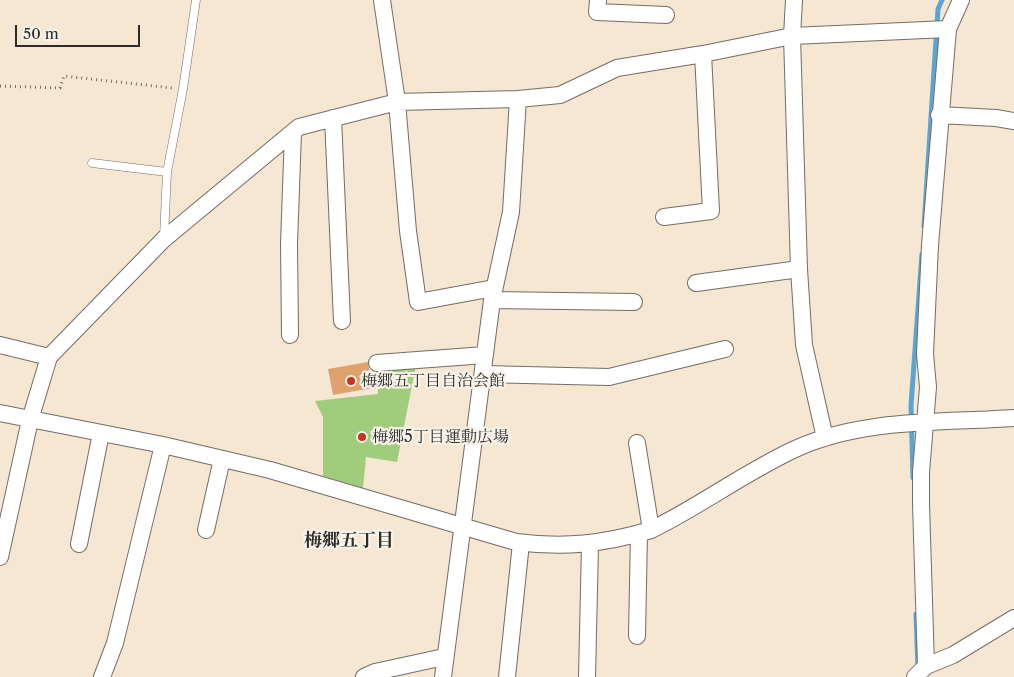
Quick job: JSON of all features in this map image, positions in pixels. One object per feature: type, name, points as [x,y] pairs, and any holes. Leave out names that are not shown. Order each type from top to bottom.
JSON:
[{"type":"street","points":[[382,0],[397,102],[408,231],[418,302],[493,294],[634,302]]},
{"type":"street","points":[[598,0],[597,12],[666,15]]},
{"type":"street","points":[[794,0],[792,36],[799,269],[804,345],[825,438]]},
{"type":"street","points":[[961,0],[948,29],[939,115],[925,354],[928,387],[921,472],[921,672],[953,656],[1014,618]]},
{"type":"street","points":[[0,557],[30,420],[49,357],[164,239],[299,127],[397,102],[518,99],[560,95],[617,68],[703,54],[792,36],[948,29]]},
{"type":"street","points":[[664,216],[710,211],[703,54]]},
{"type":"street","points":[[443,677],[444,657],[464,528],[493,294],[511,212],[518,99]]},
{"type":"street","points":[[939,115],[996,118],[1014,121]]},
{"type":"street","points":[[333,118],[342,320]]},
{"type":"street","points":[[290,335],[289,244],[293,132]]},
{"type":"street","points":[[696,283],[799,269]]},
{"type":"street","points":[[0,345],[49,357]]},
{"type":"street","points":[[483,374],[609,377],[725,349]]},
{"type":"street","points":[[378,363],[485,355]]},
{"type":"street","points":[[0,413],[163,445],[270,470],[464,528],[522,543],[555,546],[590,545],[645,532],[794,449],[825,438],[873,427],[1014,418]]},
{"type":"street","points":[[78,544],[101,433]]},
{"type":"street","points":[[637,443],[645,532],[637,636]]},
{"type":"street","points":[[102,677],[115,643],[163,445]]},
{"type":"street","points":[[206,530],[222,459]]},
{"type":"street","points":[[507,677],[522,543]]},
{"type":"street","points":[[587,677],[590,545]]},
{"type":"street","points":[[364,677],[375,672],[444,657]]},
{"type":"lane","points":[[164,239],[167,172],[183,89],[196,0]]},
{"type":"lane","points":[[92,163],[167,172]]},
{"type":"path","points":[[0,86],[60,88],[64,76],[183,89]]},
{"type":"green space","name":"梅郷5丁目運動広場","points":[[416,365],[397,462],[366,457],[363,488],[323,476],[323,417],[315,401],[378,394],[376,369]]},
{"type":"building","points":[[368,362],[372,388],[333,395],[328,369]]},
{"type":"waterway","points":[[924,226],[938,9],[942,0]]},
{"type":"waterway","points":[[913,478],[911,405],[922,254]]},
{"type":"waterway","points":[[916,614],[918,668]]},
{"type":"place","name":"梅郷五丁目自治会館","points":[[351,381]]},
{"type":"place","name":"梅郷5丁目運動広場","points":[[362,437]]},
{"type":"district","name":"梅郷五丁目","points":[[349,541]]}]
